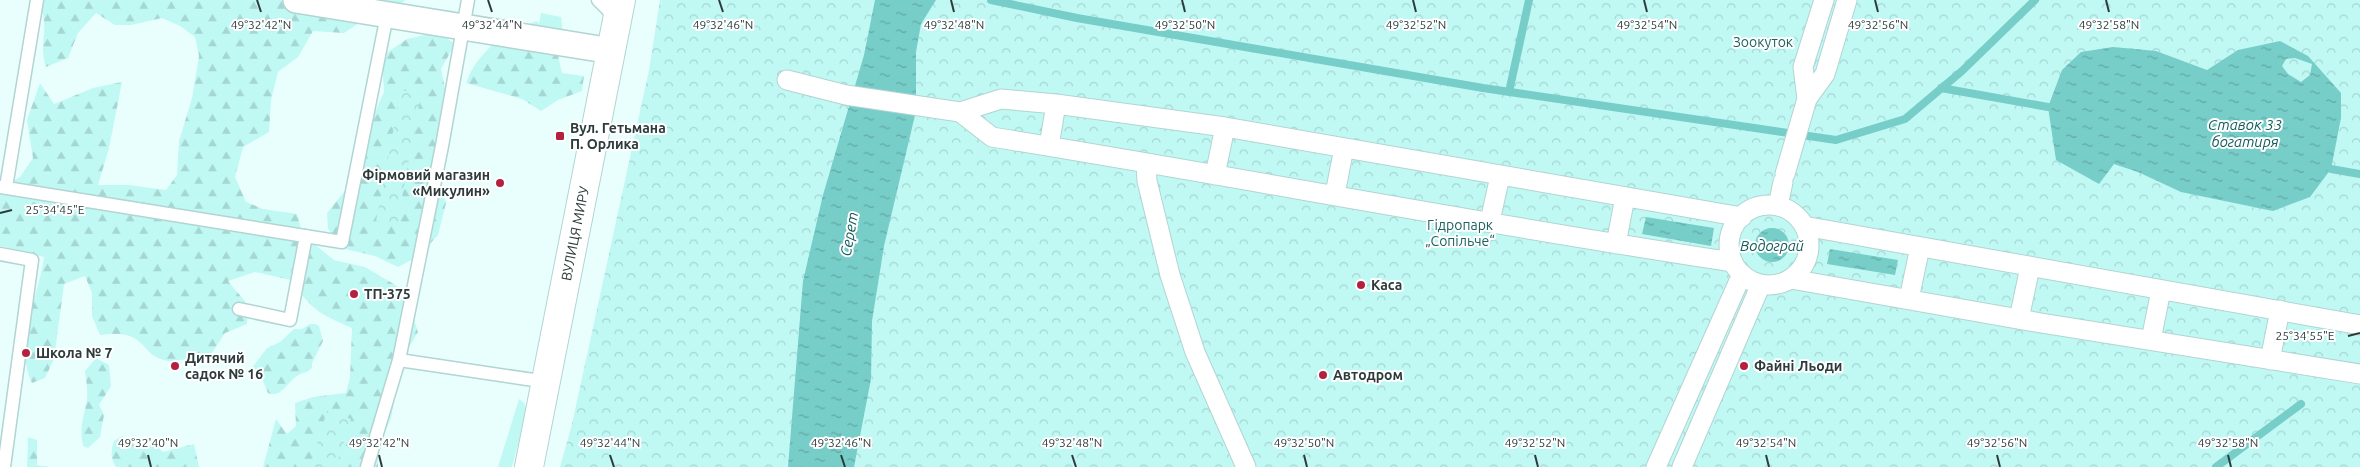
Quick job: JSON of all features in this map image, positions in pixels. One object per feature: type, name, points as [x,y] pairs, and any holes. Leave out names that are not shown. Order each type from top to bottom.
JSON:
[{"type":"main road","name":"ВУЛИЦЯ МИРУ","points":[[529,467],[619,10]]},
{"type":"street","points":[[296,0],[612,51]]},
{"type":"street","points":[[1807,99],[1804,67],[1824,0]]},
{"type":"street","points":[[1778,206],[1792,146],[1807,99],[1825,74],[1847,0]]},
{"type":"street","points":[[787,80],[846,94],[960,112],[1001,99],[1056,104],[1225,127],[1742,217]]},
{"type":"street","points":[[1049,146],[1056,104]]},
{"type":"street","points":[[960,112],[992,137],[1335,194],[1616,244],[1738,268],[1761,284],[1779,284],[1791,279],[1803,267],[1808,256],[1809,244],[1804,226],[1794,214],[1778,206],[1759,207],[1742,217],[1732,232],[1730,244],[1738,268],[1656,467]]},
{"type":"street","points":[[1215,175],[1225,127]]},
{"type":"street","points":[[1335,194],[1344,148]]},
{"type":"street","points":[[1146,164],[1147,181],[1170,275],[1195,352],[1246,467]]},
{"type":"street","points":[[1490,221],[1500,176]]},
{"type":"street","points":[[1616,244],[1625,197]]},
{"type":"street","points":[[1804,226],[2360,325]]},
{"type":"street","points":[[1909,299],[1920,247]]},
{"type":"street","points":[[2019,318],[2030,267]]},
{"type":"street","points":[[1791,279],[2360,374]]},
{"type":"street","points":[[1682,467],[1761,284]]},
{"type":"street","points":[[2151,340],[2161,290]]},
{"type":"street","points":[[2270,360],[2280,310]]},
{"type":"lane","points":[[37,0],[3,187],[342,242],[387,14]]},
{"type":"lane","points":[[367,467],[399,360],[465,27],[468,0]]},
{"type":"lane","points":[[598,0],[619,10]]},
{"type":"lane","points":[[239,309],[290,320],[306,236]]},
{"type":"lane","points":[[0,254],[32,260],[4,467]]},
{"type":"lane","points":[[399,360],[547,382]]},
{"type":"green space","points":[[36,0],[405,0],[396,9],[356,25],[344,33],[313,31],[298,57],[278,72],[271,100],[269,132],[243,147],[235,177],[246,202],[263,209],[297,214],[303,235],[334,260],[365,267],[397,286],[411,310],[418,332],[400,362],[391,418],[378,447],[378,467],[263,467],[276,419],[287,434],[296,426],[295,403],[313,397],[346,393],[350,377],[352,328],[331,319],[317,310],[291,280],[255,272],[228,281],[248,305],[247,324],[225,333],[210,356],[171,361],[150,353],[133,337],[119,334],[100,335],[92,316],[92,293],[85,276],[64,284],[54,359],[45,378],[32,383],[25,353],[26,337],[44,257],[0,246],[0,188],[20,177],[33,158],[27,120],[40,83],[54,104],[93,88],[122,82],[109,148],[98,185],[129,185],[166,190],[177,175],[179,141],[192,98],[199,56],[195,37],[180,26],[162,18],[131,25],[115,25],[96,13],[78,33],[68,58],[46,67],[43,49],[43,17]]},
{"type":"green space","name":"Гідропарк „Сопільче“","points":[[660,0],[2360,0],[2360,467],[560,467],[572,424],[649,70]]},
{"type":"green space","points":[[541,13],[561,17],[563,33],[538,29]]},
{"type":"green space","points":[[537,21],[557,51],[562,73],[584,76],[582,91],[558,100],[541,111],[522,99],[466,83],[477,62],[494,44],[514,30]]},
{"type":"green space","points":[[438,32],[455,44],[441,69],[445,88],[439,180],[446,203],[438,235],[419,256],[398,267],[375,256],[345,249],[328,229],[327,213],[356,177],[367,153],[369,126],[384,92],[382,56],[407,39]]},
{"type":"green space","points":[[401,90],[421,94],[397,225],[376,221]]},
{"type":"green space","points":[[310,324],[319,326],[323,341],[312,363],[312,368],[294,378],[281,392],[277,394],[268,393],[262,379],[252,368],[267,348],[280,342],[294,329],[302,329]]},
{"type":"green space","points":[[96,358],[109,365],[111,386],[99,405],[104,415],[100,437],[88,448],[83,446],[82,432],[87,396],[85,371]]},
{"type":"green space","points":[[519,399],[524,403],[527,410],[512,467],[498,467]]},
{"type":"green space","points":[[327,411],[351,419],[336,467],[310,467]]},
{"type":"green space","points":[[122,436],[135,445],[156,445],[163,452],[194,444],[199,467],[116,467],[112,457],[112,448],[114,441]]},
{"type":"green space","points":[[28,437],[37,440],[37,465],[49,467],[27,467]]},
{"type":"water","name":"Серет","points":[[875,0],[936,0],[921,24],[916,52],[916,111],[884,246],[872,321],[871,379],[854,467],[788,467],[803,281],[823,195],[864,55]]},
{"type":"water","name":"Ставок 33 богатиря","points":[[2280,41],[2308,56],[2341,93],[2341,118],[2331,169],[2310,197],[2273,211],[2181,192],[2138,172],[2114,164],[2099,184],[2056,160],[2048,107],[2062,70],[2081,52],[2113,47],[2156,51],[2207,70],[2238,50]],"holes":[[[2295,58],[2312,64],[2310,75],[2301,82],[2288,74],[2282,66],[2286,59]]]},
{"type":"water","points":[[1646,217],[1714,228],[1711,246],[1642,234]]},
{"type":"water","name":"Водограй","points":[[1772,228],[1779,229],[1784,233],[1788,238],[1788,252],[1784,257],[1779,261],[1772,262],[1765,261],[1760,257],[1756,252],[1755,245],[1756,238],[1760,233],[1765,229]]},
{"type":"water","points":[[1830,249],[1898,260],[1895,275],[1827,264]]},
{"type":"waterway","points":[[991,0],[1077,18],[1483,88],[1836,140],[1905,119],[1962,71],[2035,0]]},
{"type":"waterway","points":[[1509,92],[1529,0]]},
{"type":"waterway","points":[[1941,88],[2048,107]]},
{"type":"waterway","points":[[2331,169],[2360,174]]},
{"type":"waterway","points":[[2216,467],[2301,404]]},
{"type":"place","name":"Вул. Гетьмана П. Орлика","points":[[560,136]]},
{"type":"place","name":"Фірмовий магазин «Микулин»","points":[[500,183]]},
{"type":"place","name":"Каса","points":[[1361,285]]},
{"type":"place","name":"ТП-375","points":[[354,294]]},
{"type":"place","name":"Школа № 7","points":[[26,353]]},
{"type":"place","name":"Дитячий садок № 16","points":[[175,366]]},
{"type":"place","name":"Файні Льоди","points":[[1744,366]]},
{"type":"place","name":"Автодром","points":[[1323,375]]},
{"type":"park label","name":"Зоокуток","points":[[1763,42]]}]
